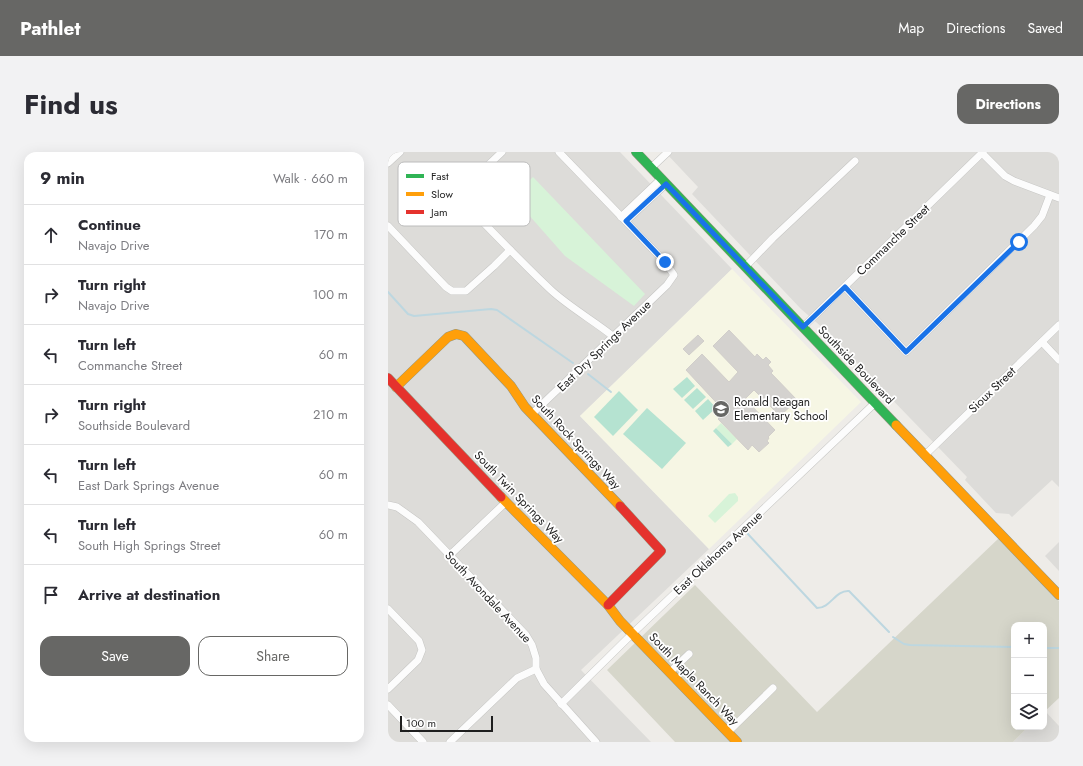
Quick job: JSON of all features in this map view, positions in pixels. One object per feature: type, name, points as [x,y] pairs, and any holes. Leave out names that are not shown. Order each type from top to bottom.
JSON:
[{"type":"street","points":[[491,162],[502,152]]},
{"type":"street","points":[[559,152],[624,219],[663,181]]},
{"type":"street","name":"Southside Boulevard","points":[[636,152],[1059,595]]},
{"type":"street","points":[[651,168],[668,152]]},
{"type":"street","points":[[982,153],[1005,176],[1014,182],[1059,198]]},
{"type":"street","name":"Commanche Street","points":[[803,327],[982,153]]},
{"type":"street","points":[[745,267],[773,238],[856,161]]},
{"type":"street","points":[[845,287],[906,352],[1034,226],[1042,216],[1050,195]]},
{"type":"street","name":"East Dry Springs Avenue","points":[[532,414],[614,337],[667,285],[674,275],[665,262],[624,219]]},
{"type":"street","points":[[388,226],[452,292],[466,291],[510,250]]},
{"type":"street","points":[[487,226],[553,292],[614,337]]},
{"type":"street","name":"Sioux Street","points":[[925,455],[1059,325]]},
{"type":"street","name":"South Rock Springs Way","points":[[396,387],[448,337],[456,334],[464,336],[506,380],[525,407],[661,551],[608,605]]},
{"type":"street","points":[[1042,342],[1059,360]]},
{"type":"street","name":"South Twin Springs Way","points":[[388,378],[506,502],[608,605],[620,621],[633,633]]},
{"type":"street","name":"East Oklahoma Avenue","points":[[561,704],[633,633],[875,403]]},
{"type":"street","points":[[450,555],[506,502]]},
{"type":"street","name":"South Avondale Avenue","points":[[388,504],[397,507],[418,522],[526,635],[532,645],[536,658],[536,669],[544,684],[596,742]]},
{"type":"street","points":[[388,609],[419,641],[422,650],[418,660],[388,689]]},
{"type":"street","name":"South Maple Ranch Way","points":[[633,633],[737,742]]},
{"type":"street","points":[[670,672],[689,654]]},
{"type":"street","points":[[450,742],[518,678],[536,669]]},
{"type":"street","points":[[728,732],[773,688]]},
{"type":"street","points":[[388,705],[423,742]]},
{"type":"shaded area","points":[[388,152],[620,152],[732,269],[580,416],[709,549],[581,670],[651,742],[388,742]]},
{"type":"shaded area","points":[[665,152],[1059,152],[1059,487],[1052,480],[1012,517],[1009,514],[996,513],[965,480],[967,477],[824,329],[801,309],[692,194],[698,187]]},
{"type":"shaded area","name":"Ronald Reagan Elementary School","points":[[732,269],[861,402],[709,549],[580,416]]},
{"type":"shaded area","points":[[999,538],[1059,601],[1059,698],[1047,709],[1047,622],[1011,622],[1011,730],[1025,730],[1013,742],[675,742],[607,670],[695,585],[817,712]]},
{"type":"shaded area","points":[[1059,542],[1059,571],[1045,556]]},
{"type":"shaded area","points":[[1047,713],[1059,726],[1059,742],[1013,742],[1025,730],[1047,730]]},
{"type":"green space","points":[[533,177],[645,294],[634,306],[565,256],[530,216],[530,180]]},
{"type":"green space","points":[[687,377],[695,386],[682,398],[673,389]]},
{"type":"green space","points":[[697,388],[706,397],[693,409],[684,400]]},
{"type":"green space","points":[[619,391],[638,410],[613,436],[594,417]]},
{"type":"green space","points":[[708,399],[716,408],[703,420],[695,411]]},
{"type":"green space","points":[[647,408],[686,443],[662,469],[623,434]]},
{"type":"green space","points":[[721,423],[737,439],[732,444],[716,428]]},
{"type":"green space","points":[[716,428],[732,444],[728,447],[713,431]]},
{"type":"green space","points":[[735,493],[738,497],[738,501],[715,523],[708,516],[729,494]]},
{"type":"building","points":[[729,330],[755,357],[757,354],[763,360],[766,357],[771,362],[768,365],[773,371],[771,373],[797,400],[780,416],[754,390],[745,399],[775,430],[768,437],[769,438],[767,441],[769,443],[759,452],[752,445],[748,450],[718,419],[725,412],[686,370],[702,354],[729,382],[738,372],[713,346]]},
{"type":"building","points":[[698,335],[704,341],[689,355],[683,349]]},
{"type":"waterway","points":[[388,292],[408,314],[414,316],[491,309],[497,310],[573,363]]},
{"type":"waterway","points":[[588,374],[611,392]]},
{"type":"waterway","points":[[747,533],[817,608],[826,605],[840,593],[849,591],[889,632]]},
{"type":"waterway","points":[[893,637],[904,644],[910,645],[1011,647]]},
{"type":"waterway","points":[[1047,648],[1059,648]]},
{"type":"traffic: fast","points":[[636,152],[896,425]]},
{"type":"traffic: slow","points":[[396,387],[448,337],[456,334],[464,336],[511,386],[525,407],[620,506]]},
{"type":"traffic: slow","points":[[896,425],[1059,595]]},
{"type":"traffic: slow","points":[[501,497],[608,605],[620,621],[737,742]]},
{"type":"traffic: jam","points":[[388,378],[501,497]]},
{"type":"traffic: jam","points":[[608,605],[661,551],[620,506]]},
{"type":"place","name":"Ronald Reagan Elementary School","points":[[721,409]]},
{"type":"route","points":[[665,262],[626,221],[666,184],[803,327],[845,287],[906,352],[1019,242]]}]
